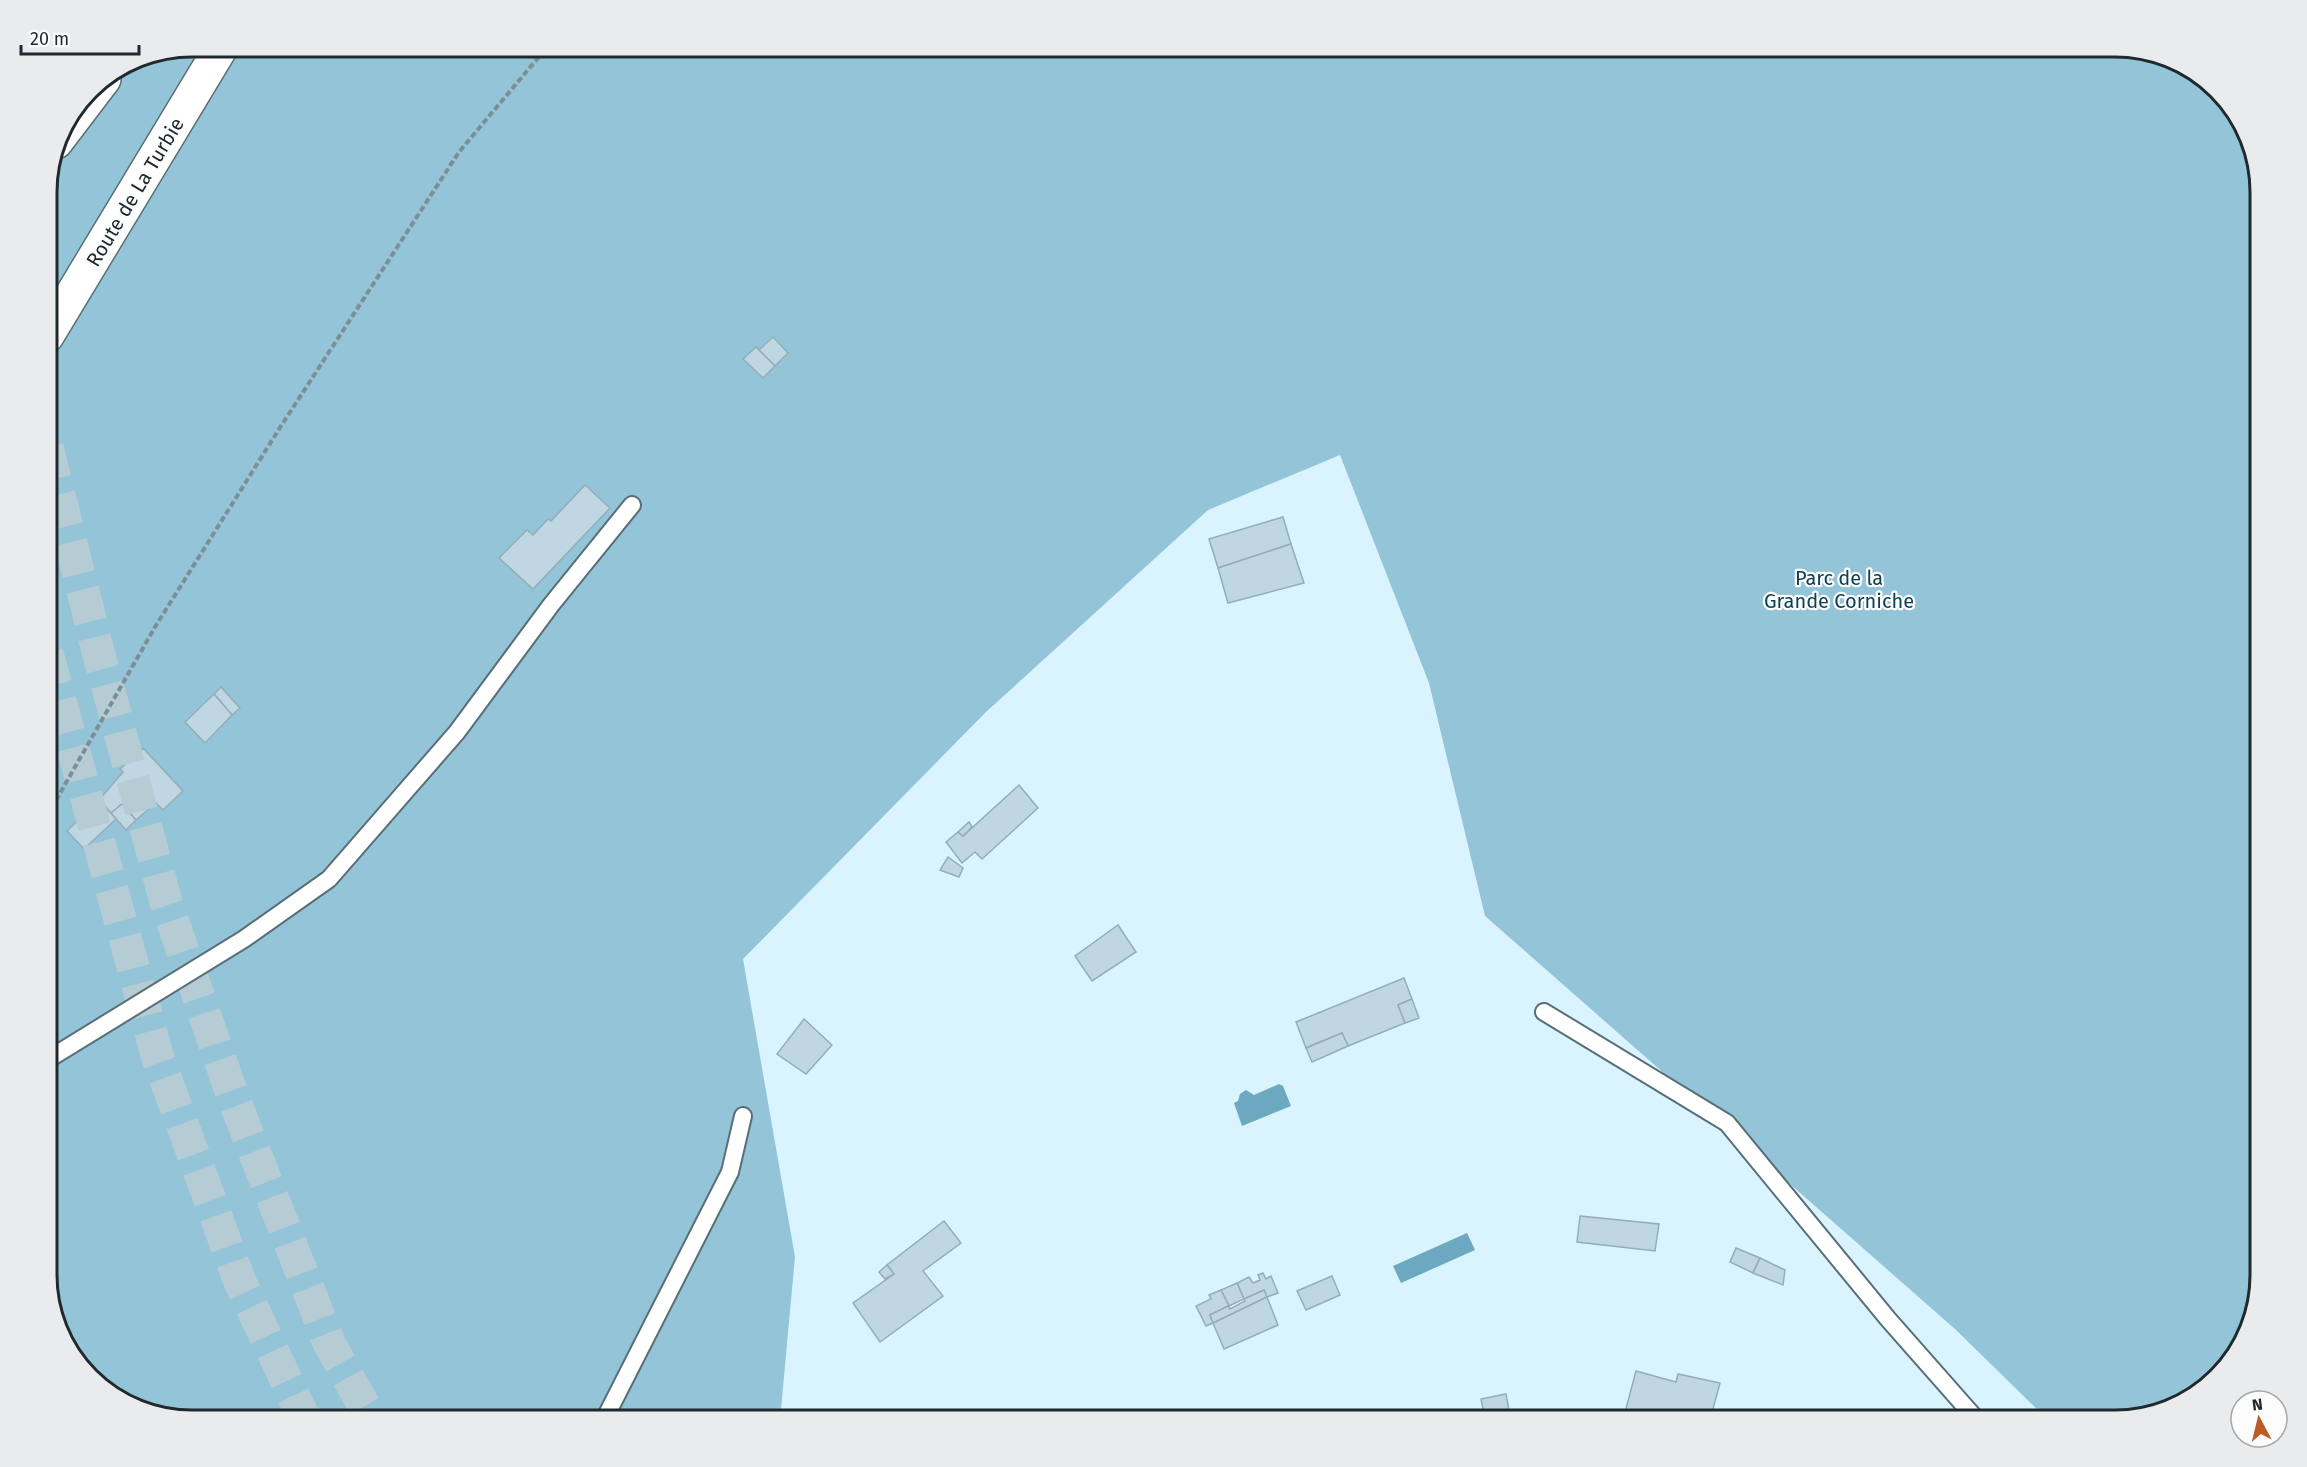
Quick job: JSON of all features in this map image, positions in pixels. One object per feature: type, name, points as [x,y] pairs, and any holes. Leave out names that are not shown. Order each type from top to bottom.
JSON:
[{"type":"main road","name":"Route de La Turbie","points":[[57,319],[215,57]]},
{"type":"lane","points":[[57,1054],[244,939],[329,879],[456,732],[551,605],[632,505]]},
{"type":"lane","points":[[1544,1012],[1727,1123],[1888,1319],[1968,1410]]},
{"type":"lane","points":[[609,1410],[730,1173],[743,1116]]},
{"type":"path","points":[[57,799],[162,617],[281,426],[459,152],[539,57]]},
{"type":"green space","name":"Parc de la Grande Corniche","points":[[183,57],[2115,57],[2150,62],[2175,71],[2204,91],[2222,110],[2240,141],[2249,175],[2250,192],[2250,1284],[2243,1318],[2236,1335],[2222,1357],[2197,1382],[2166,1400],[2132,1409],[2038,1410],[1955,1329],[1485,916],[1429,683],[1340,455],[1208,510],[986,712],[743,959],[795,1257],[781,1410],[183,1410],[149,1403],[117,1387],[97,1370],[75,1342],[62,1310],[57,1284],[57,183],[62,157],[75,125],[85,110],[103,91],[117,80],[141,67]]},
{"type":"shaded area","points":[[1279,1084],[1283,1086],[1291,1106],[1242,1126],[1234,1103],[1238,1101],[1240,1094],[1246,1090],[1254,1095]]},
{"type":"shaded area","points":[[1467,1233],[1475,1250],[1401,1283],[1393,1266]]},
{"type":"building","points":[[773,337],[788,353],[775,366],[759,350]]},
{"type":"building","points":[[756,347],[775,366],[763,378],[743,359]]},
{"type":"building","points":[[585,485],[610,508],[533,589],[499,558],[527,530],[533,535],[548,519],[551,521]]},
{"type":"building","points":[[1283,517],[1291,544],[1218,568],[1209,539]]},
{"type":"building","points":[[1291,544],[1304,583],[1228,603],[1218,568]]},
{"type":"building","points":[[221,687],[240,708],[232,715],[214,694]]},
{"type":"building","points":[[214,694],[232,715],[205,743],[185,722]]},
{"type":"building","points":[[143,748],[183,791],[163,810],[156,803],[136,820],[122,804],[111,813],[99,800],[123,772],[120,769]]},
{"type":"building","points":[[1019,785],[1038,808],[982,859],[975,852],[962,863],[946,842],[958,832],[963,836]]},
{"type":"building","points":[[99,800],[116,819],[84,849],[67,831]]},
{"type":"building","points":[[122,804],[136,820],[126,830],[111,813]]},
{"type":"building","points":[[969,822],[972,827],[963,836],[958,832]]},
{"type":"building","points":[[948,857],[963,868],[959,877],[940,870]]},
{"type":"building","points":[[1118,925],[1136,952],[1092,981],[1075,956]]},
{"type":"building","points":[[1404,978],[1412,999],[1398,1005],[1405,1023],[1348,1046],[1342,1033],[1306,1048],[1296,1022]]},
{"type":"building","points":[[1412,999],[1419,1018],[1405,1023],[1398,1005]]},
{"type":"building","points":[[804,1019],[832,1045],[806,1074],[777,1054]]},
{"type":"building","points":[[1342,1033],[1348,1046],[1312,1062],[1306,1048]]},
{"type":"building","points":[[1580,1216],[1659,1224],[1655,1251],[1577,1242]]},
{"type":"building","points":[[944,1221],[961,1243],[923,1271],[943,1296],[880,1342],[853,1303],[894,1274],[887,1265]]},
{"type":"building","points":[[1736,1248],[1760,1258],[1753,1273],[1730,1262]]},
{"type":"building","points":[[1760,1258],[1785,1270],[1783,1285],[1753,1273]]},
{"type":"building","points":[[887,1265],[894,1274],[885,1279],[879,1272]]},
{"type":"building","points":[[1263,1273],[1266,1279],[1271,1276],[1278,1293],[1267,1297],[1264,1290],[1244,1299],[1237,1283],[1249,1277],[1253,1283],[1260,1280],[1258,1275]]},
{"type":"building","points":[[1332,1276],[1340,1295],[1306,1310],[1297,1291]]},
{"type":"building","points":[[1237,1283],[1244,1299],[1229,1306],[1221,1290]]},
{"type":"building","points":[[1221,1290],[1229,1306],[1210,1315],[1213,1323],[1206,1326],[1196,1306],[1211,1299],[1209,1295]]},
{"type":"building","points":[[1264,1290],[1267,1297],[1213,1323],[1210,1315],[1228,1306],[1230,1309],[1245,1301],[1244,1299]]},
{"type":"building","points":[[1267,1297],[1278,1325],[1224,1349],[1213,1323]]},
{"type":"building","points":[[1636,1371],[1676,1382],[1678,1374],[1720,1383],[1713,1410],[1626,1410]]},
{"type":"building","points":[[1506,1394],[1509,1410],[1483,1410],[1481,1399]]},
{"type":"tunnel","points":[[57,487],[98,651],[166,902],[233,1097],[330,1345],[366,1410]]},
{"type":"tunnel","points":[[57,689],[158,1058],[240,1282],[300,1410]]}]
